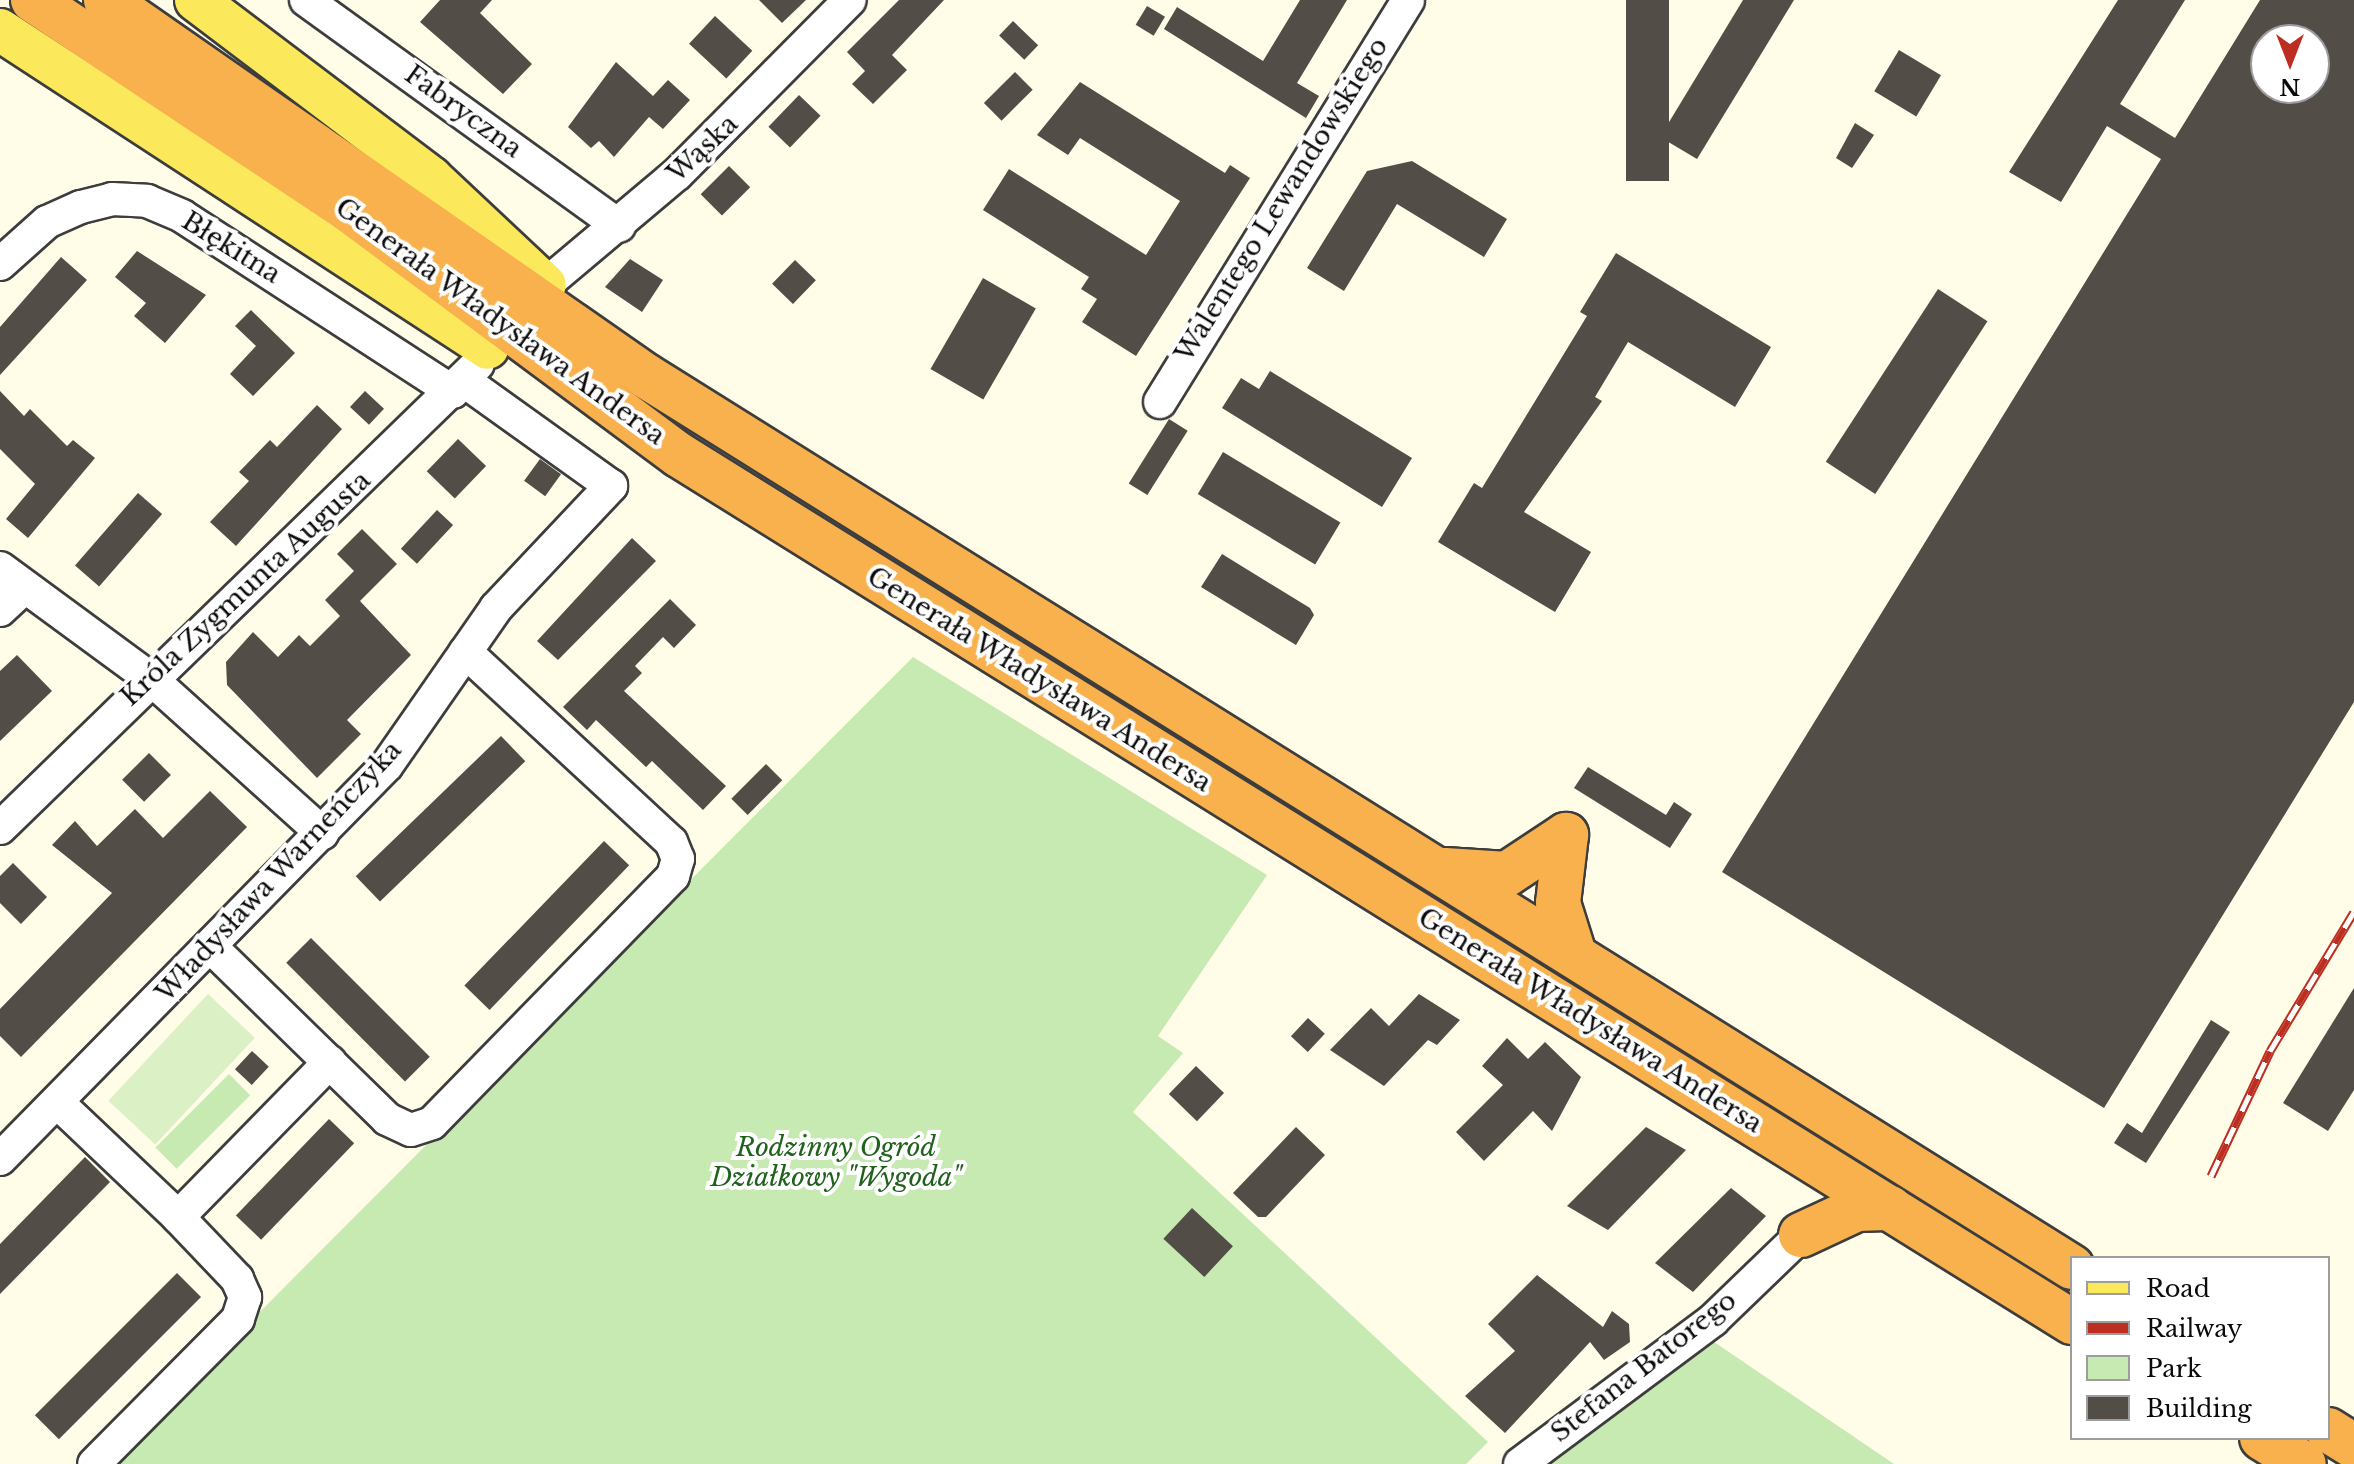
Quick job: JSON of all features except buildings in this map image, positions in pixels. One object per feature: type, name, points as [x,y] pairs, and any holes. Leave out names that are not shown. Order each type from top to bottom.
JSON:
[{"type":"highway","name":"Generała Władysława Andersa","points":[[33,0],[247,138],[679,455],[2070,1321]]},
{"type":"highway","name":"Generała Władysława Andersa","points":[[106,0],[646,376],[2070,1266]]},
{"type":"highway","points":[[545,285],[646,376]]},
{"type":"highway","points":[[469,374],[679,455]]},
{"type":"highway","points":[[1439,869],[1507,874],[1566,835],[1558,903],[1574,954]]},
{"type":"highway","points":[[1793,1146],[1807,1207],[1801,1235]]},
{"type":"highway","points":[[1801,1235],[1857,1209],[1890,1208]]},
{"type":"highway","points":[[2330,1431],[2354,1446]]},
{"type":"highway","points":[[2265,1440],[2304,1464]]},
{"type":"main road","points":[[196,0],[431,178],[545,285]]},
{"type":"main road","points":[[0,30],[469,374]]},
{"type":"street","name":"Fabryczna","points":[[306,0],[619,226]]},
{"type":"street","name":"Wąska","points":[[545,285],[619,226],[732,122],[850,0]]},
{"type":"street","name":"Walentego Lewandowskiego","points":[[1160,402],[1408,0]]},
{"type":"street","name":"Błękitna","points":[[0,264],[47,222],[81,207],[112,199],[147,201],[182,216],[469,374]]},
{"type":"street","name":"Władysława Warneńczyka","points":[[0,1159],[387,765],[496,608],[611,486],[469,374]]},
{"type":"street","name":"Króla Zygmunta Augusta","points":[[0,828],[150,678],[469,374]]},
{"type":"street","points":[[0,610],[12,578],[150,678],[322,833]]},
{"type":"street","points":[[211,947],[387,1119],[411,1130],[432,1123],[673,876],[678,859],[671,842],[466,652]]},
{"type":"street","points":[[178,1217],[330,1062]]},
{"type":"street","points":[[57,1102],[178,1217],[237,1279],[245,1297],[241,1308],[94,1464]]},
{"type":"street","name":"Stefana Batorego","points":[[1520,1464],[1713,1320],[1801,1235]]},
{"type":"green space","name":"Rodzinny Ogród Działkowy \"Wygoda\"","points":[[913,657],[1267,875],[1158,1036],[1183,1053],[1133,1112],[1488,1442],[1466,1464],[108,1464]]},
{"type":"green space","points":[[208,994],[255,1038],[155,1144],[108,1101]]},
{"type":"green space","points":[[229,1074],[250,1095],[177,1169],[155,1148]]},
{"type":"green space","points":[[1698,1331],[1894,1464],[1520,1464]]},
{"type":"railway","points":[[2211,1176],[2270,1051],[2354,912]]}]
